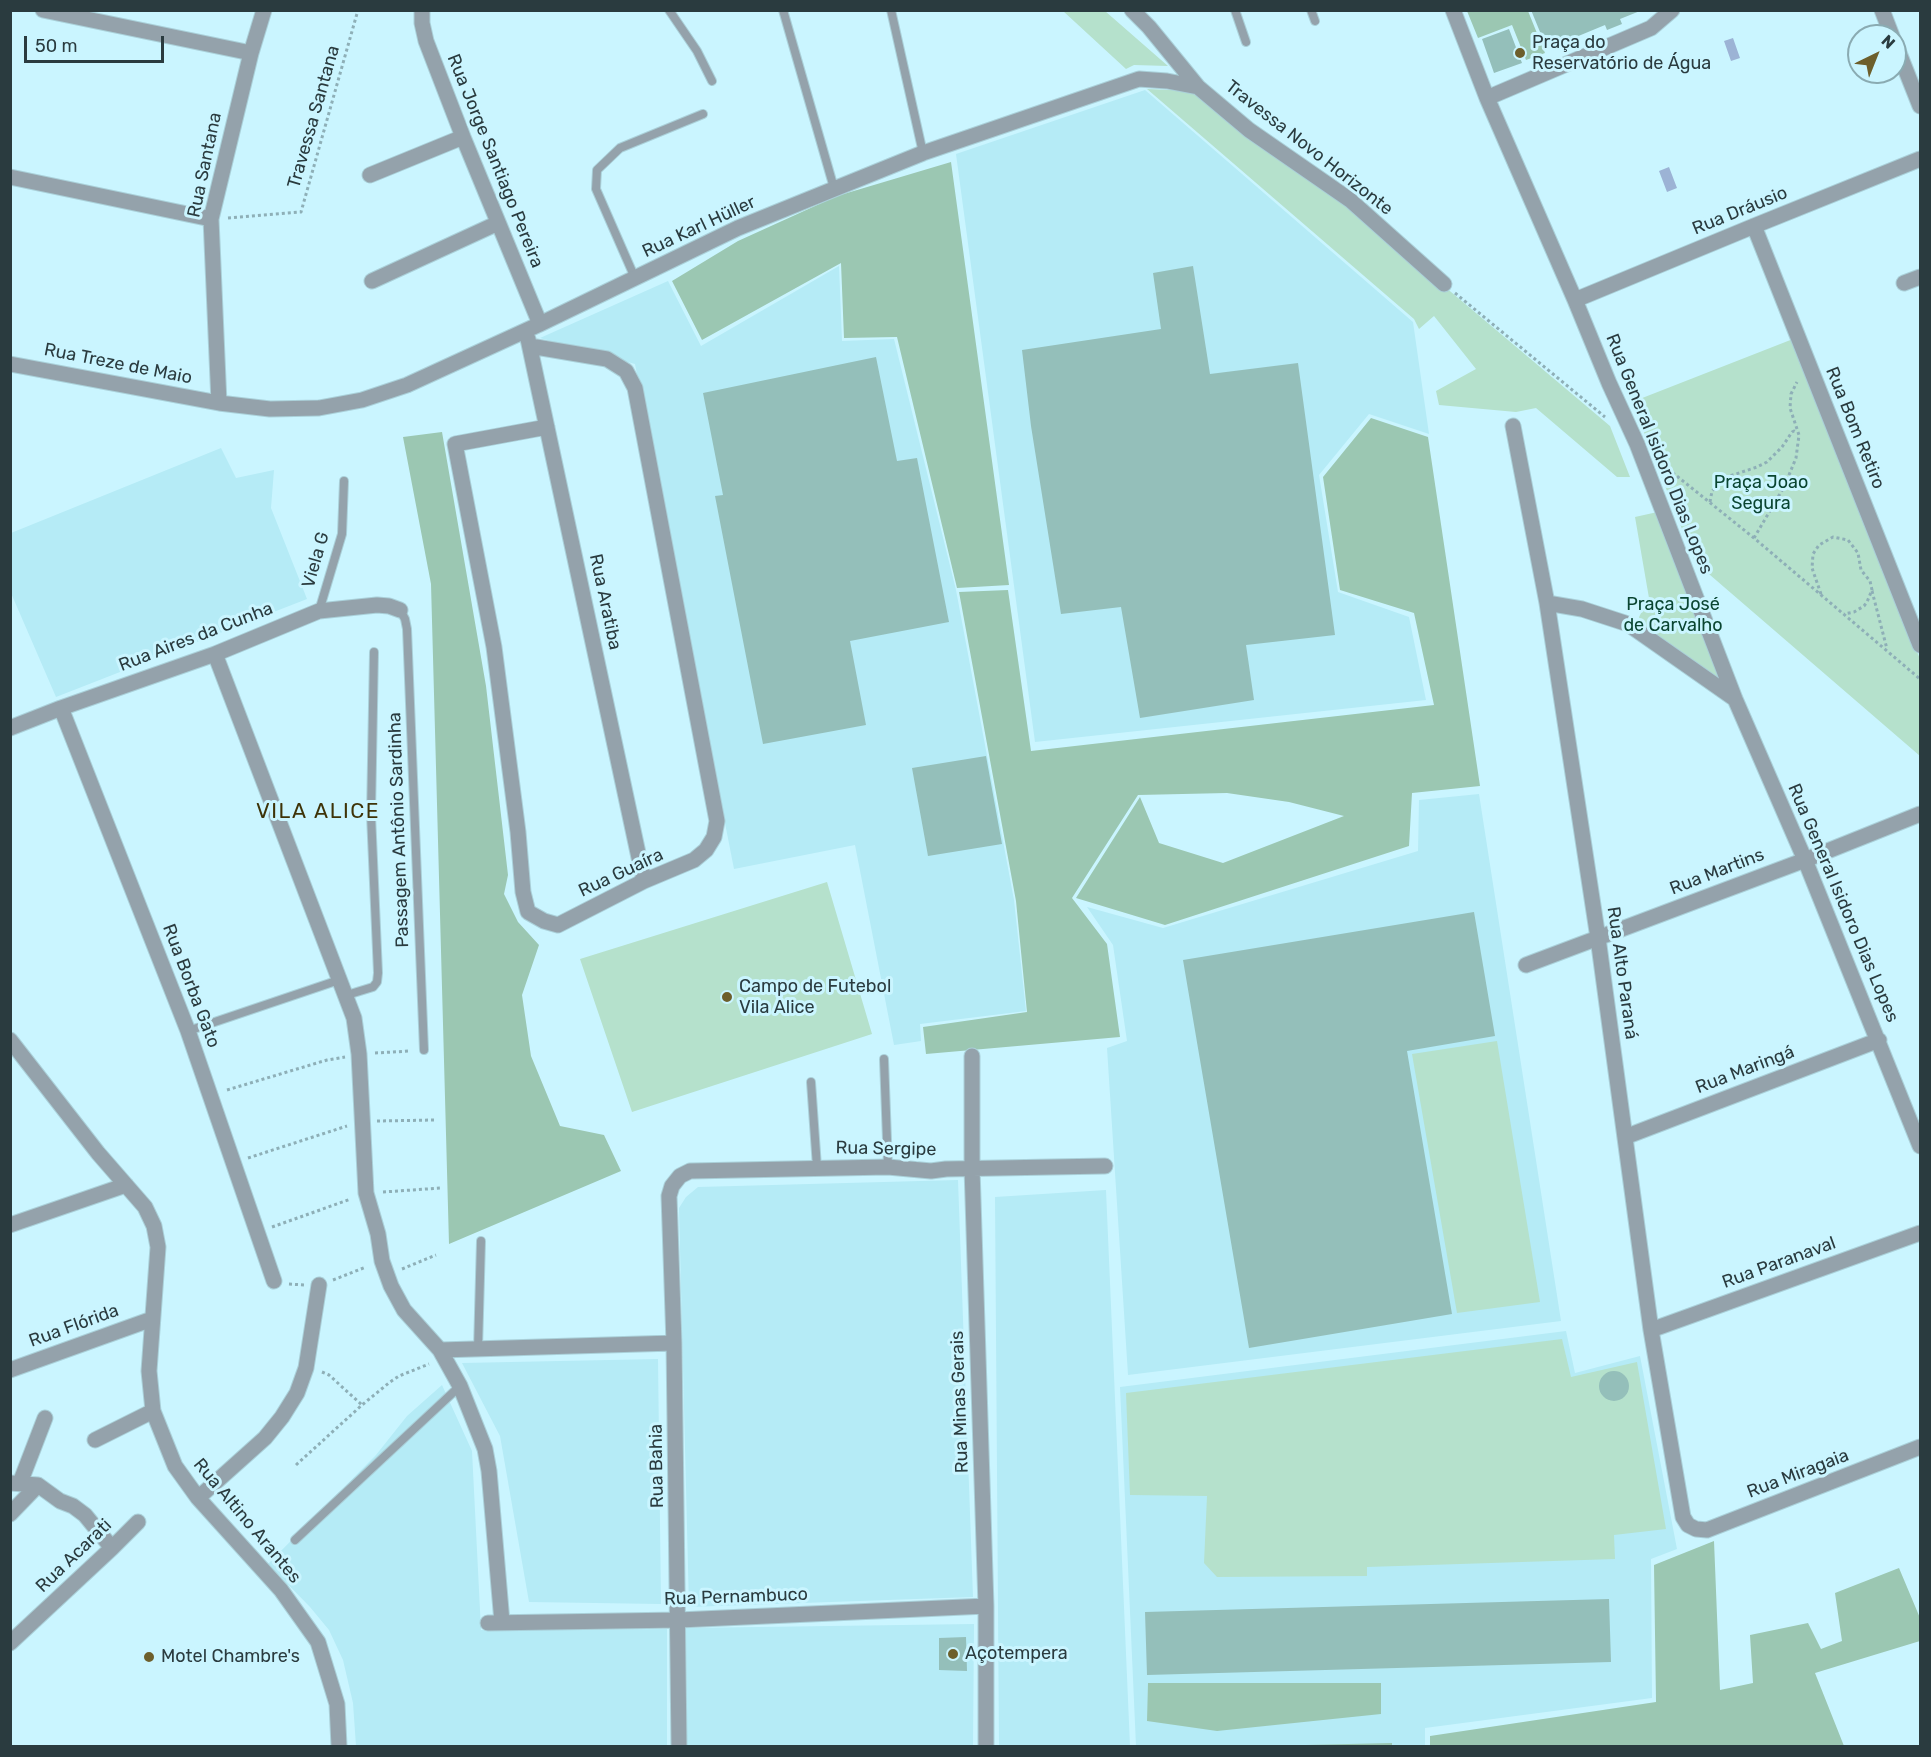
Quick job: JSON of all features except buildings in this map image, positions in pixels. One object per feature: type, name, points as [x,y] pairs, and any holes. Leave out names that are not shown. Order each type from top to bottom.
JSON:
[{"type":"street","points":[[43,10],[85,14],[251,53]]},
{"type":"street","name":"Rua Santana","points":[[219,403],[211,219],[251,53],[264,10]]},
{"type":"street","name":"Rua Jorge Santiago Pereira","points":[[422,10],[426,41],[498,223],[533,327]]},
{"type":"street","name":"Travessa Novo Horizonte","points":[[1132,10],[1149,27],[1198,87],[1249,130],[1350,200],[1444,284]]},
{"type":"street","name":"Rua General Isidoro Dias Lopes","points":[[1453,10],[1487,98],[1637,444],[1735,699],[1805,860],[1920,1146]]},
{"type":"street","points":[[1487,98],[1651,28],[1672,10]]},
{"type":"street","points":[[1907,73],[1920,106]]},
{"type":"street","name":"Rua Karl Hüller","points":[[219,403],[270,408],[319,408],[362,400],[407,385],[738,228],[923,153],[1139,79],[1198,87]]},
{"type":"street","points":[[370,175],[463,137]]},
{"type":"street","name":"Rua Dráusio","points":[[1575,300],[1920,159]]},
{"type":"street","points":[[10,177],[211,219]]},
{"type":"street","points":[[372,280],[498,223]]},
{"type":"street","name":"Rua Bom Retiro","points":[[1754,226],[1920,645]]},
{"type":"street","points":[[1904,283],[1920,277]]},
{"type":"street","name":"Rua Aratiba","points":[[533,327],[530,346],[645,882]]},
{"type":"street","name":"Rua Guaíra","points":[[530,346],[607,359],[626,370],[635,388],[717,821],[714,837],[706,850],[694,860],[558,925],[544,921],[528,912],[523,892],[518,832],[494,647],[455,444],[547,427]]},
{"type":"street","name":"Rua Treze de Maio","points":[[11,364],[219,403]]},
{"type":"street","name":"Rua Alto Paraná","points":[[1513,426],[1547,603],[1598,938],[1651,1330],[1683,1517],[1689,1525]]},
{"type":"street","points":[[1547,603],[1582,609],[1629,624],[1735,699]]},
{"type":"street","name":"Rua Aires da Cunha","points":[[10,728],[214,654],[319,611],[377,605],[400,610]]},
{"type":"street","points":[[214,654],[354,1018],[359,1054],[366,1193],[378,1234],[382,1261],[391,1286],[404,1310],[443,1354],[460,1386]]},
{"type":"street","name":"Rua Borba Gato","points":[[61,708],[188,1031],[235,1162],[274,1281]]},
{"type":"street","name":"Rua Martins","points":[[1526,965],[1920,814]]},
{"type":"street","name":"Rua Altino Arantes","points":[[10,1040],[98,1154],[145,1207],[154,1226],[158,1247],[149,1371],[153,1412],[176,1466],[198,1498],[281,1590],[318,1642],[337,1704],[339,1746]]},
{"type":"street","name":"Rua Maringá","points":[[1625,1137],[1879,1040]]},
{"type":"street","name":"Rua Minas Gerais","points":[[972,1056],[972,1168],[986,1606],[986,1746]]},
{"type":"street","name":"Rua Sergipe","points":[[672,1186],[680,1176],[690,1171],[888,1167],[931,1171],[972,1168],[1105,1166]]},
{"type":"street","points":[[10,1225],[126,1185]]},
{"type":"street","name":"Rua Bahia","points":[[672,1186],[669,1196],[674,1343],[680,1746]]},
{"type":"street","name":"Rua Paranaval","points":[[1651,1330],[1920,1233]]},
{"type":"street","points":[[198,1498],[265,1438],[297,1393],[306,1368],[319,1286]]},
{"type":"street","name":"Rua Flórida","points":[[10,1370],[152,1318]]},
{"type":"street","points":[[443,1354],[478,1349],[674,1343]]},
{"type":"street","name":"Rua Pernambuco","points":[[460,1386],[485,1449],[489,1471],[495,1622],[679,1620],[986,1606]]},
{"type":"street","points":[[95,1440],[153,1412]]},
{"type":"street","points":[[45,1418],[15,1483],[38,1485],[60,1501],[73,1506],[85,1515],[112,1548]]},
{"type":"street","name":"Rua Miragaia","points":[[1689,1525],[1696,1529],[1707,1530],[1920,1447]]},
{"type":"street","points":[[10,1514],[38,1485]]},
{"type":"street","name":"Rua Acarati","points":[[10,1643],[138,1522]]},
{"type":"lane","points":[[669,10],[698,51],[712,81]]},
{"type":"lane","points":[[783,10],[834,188]]},
{"type":"lane","points":[[891,10],[923,153]]},
{"type":"lane","points":[[1235,10],[1246,42]]},
{"type":"lane","points":[[1311,10],[1315,21]]},
{"type":"lane","points":[[635,278],[596,189],[597,170],[620,148],[703,114]]},
{"type":"lane","name":"Viela G","points":[[319,611],[342,534],[344,481]]},
{"type":"lane","name":"Passagem Antônio Sardinha","points":[[400,610],[407,629],[424,1050]]},
{"type":"lane","points":[[347,995],[373,987],[377,982],[378,973],[371,815],[374,652]]},
{"type":"lane","points":[[188,1031],[339,980]]},
{"type":"lane","points":[[884,1059],[888,1167]]},
{"type":"lane","points":[[811,1082],[817,1167]]},
{"type":"lane","points":[[478,1349],[481,1241]]},
{"type":"lane","points":[[295,1540],[460,1386]]},
{"type":"path","name":"Travessa Santana","points":[[211,219],[301,212],[358,10]]},
{"type":"path","points":[[1444,284],[1581,397]]},
{"type":"path","points":[[1754,538],[1791,472],[1799,435],[1790,408],[1791,394],[1798,380],[1810,367]]},
{"type":"path","points":[[1710,502],[1712,491],[1724,478],[1767,462],[1792,432],[1799,435]]},
{"type":"path","points":[[1637,444],[1754,538],[1920,679]]},
{"type":"path","points":[[1822,595],[1811,560],[1813,554],[1819,545],[1833,537],[1848,540],[1855,546],[1862,570],[1870,582],[1887,651]]},
{"type":"path","points":[[1844,614],[1854,612],[1863,606],[1872,590]]},
{"type":"path","points":[[211,1095],[327,1060],[359,1054],[424,1050]]},
{"type":"path","points":[[235,1162],[362,1121],[435,1120]]},
{"type":"path","points":[[258,1232],[366,1193],[441,1188]]},
{"type":"path","points":[[387,1275],[436,1255]]},
{"type":"path","points":[[296,1465],[362,1405],[399,1376],[443,1354]]},
{"type":"path","points":[[306,1368],[319,1370],[329,1375],[362,1405]]},
{"type":"shaded area","points":[[1733,38],[1740,58],[1731,61],[1724,41]]},
{"type":"shaded area","points":[[1145,90],[1413,322],[1429,434],[1369,414],[1319,475],[1338,592],[1409,617],[1426,700],[1035,742],[956,154]]},
{"type":"shaded area","points":[[1669,167],[1677,188],[1667,192],[1659,171]]},
{"type":"shaded area","points":[[839,266],[842,341],[894,339],[956,590],[1014,900],[1026,1011],[920,1024],[921,1041],[894,1045],[855,845],[734,869],[635,364],[540,338],[668,281],[701,346]]},
{"type":"shaded area","points":[[221,448],[236,478],[274,470],[271,508],[307,599],[56,697],[11,593],[11,533]]},
{"type":"shaded area","points":[[1479,794],[1561,1321],[1128,1375],[1107,1048],[1127,1041],[1113,945],[1087,907],[1163,928],[1418,851],[1419,800]]},
{"type":"shaded area","points":[[958,1180],[973,1597],[689,1607],[679,1208],[686,1197],[698,1187]]},
{"type":"shaded area","points":[[1106,1190],[1130,1746],[999,1746],[995,1197]]},
{"type":"shaded area","points":[[1566,1331],[1575,1373],[1640,1356],[1677,1549],[1651,1559],[1652,1698],[1425,1728],[1425,1746],[1136,1746],[1120,1387]]},
{"type":"shaded area","points":[[658,1359],[661,1604],[529,1602],[500,1436],[462,1363]]},
{"type":"shaded area","points":[[442,1385],[472,1451],[481,1630],[667,1629],[667,1746],[356,1746],[353,1703],[343,1660],[329,1630],[268,1564],[376,1455],[407,1416]]},
{"type":"shaded area","points":[[974,1624],[973,1746],[687,1746],[686,1628]]},
{"type":"green space","points":[[1063,11],[1105,11],[1168,66],[1134,65],[1126,69]]},
{"type":"green space","points":[[1467,11],[1528,11],[1545,53],[1526,60],[1512,25],[1478,38]]},
{"type":"green space","points":[[1147,89],[1196,91],[1349,206],[1610,426],[1630,477],[1617,477],[1536,408],[1516,412],[1439,405],[1436,391],[1476,369],[1434,316],[1419,329],[1414,319]]},
{"type":"green space","points":[[951,162],[1009,585],[957,588],[897,337],[844,338],[841,263],[702,340],[672,281],[738,241],[837,196]]},
{"type":"green space","name":"Praça Joao Segura","points":[[1793,339],[1920,659],[1920,756],[1695,562],[1632,402]]},
{"type":"green space","points":[[1371,418],[1428,437],[1480,786],[1412,793],[1409,846],[1165,925],[1076,898],[1140,797],[1159,843],[1223,863],[1344,816],[1289,802],[1227,793],[1138,795],[1072,898],[1107,944],[1120,1037],[926,1054],[923,1027],[1027,1012],[1016,901],[959,592],[1008,590],[1031,751],[1434,705],[1414,613],[1340,590],[1323,477]]},
{"type":"green space","points":[[442,432],[486,686],[508,875],[504,894],[518,922],[539,945],[522,995],[531,1056],[560,1126],[604,1135],[621,1171],[449,1244],[431,584],[403,437]]},
{"type":"green space","name":"Praça José de Carvalho","points":[[1662,511],[1729,686],[1642,627],[1639,617],[1649,598],[1635,517]]},
{"type":"green space","name":"Campo de Futebol Vila Alice","points":[[827,882],[872,1034],[632,1112],[580,959]]},
{"type":"green space","points":[[1497,1041],[1540,1302],[1457,1313],[1412,1054]]},
{"type":"green space","points":[[1562,1339],[1571,1377],[1637,1362],[1666,1529],[1614,1535],[1615,1559],[1367,1567],[1367,1576],[1217,1577],[1204,1563],[1207,1496],[1130,1495],[1126,1393]]},
{"type":"green space","points":[[1714,1541],[1720,1690],[1753,1683],[1750,1635],[1808,1623],[1821,1649],[1842,1641],[1835,1593],[1899,1568],[1920,1618],[1920,1641],[1815,1673],[1844,1746],[1430,1746],[1430,1736],[1656,1702],[1654,1565]]},
{"type":"green space","points":[[1148,1683],[1381,1683],[1381,1714],[1217,1731],[1147,1721]]},
{"type":"green space","points":[[1392,1743],[1392,1746],[1262,1746]]},
{"type":"place","name":"Praça do Reservatório de Água","points":[[1520,53]]},
{"type":"place","name":"Campo de Futebol Vila Alice","points":[[727,997]]},
{"type":"place","name":"Açotempera","points":[[953,1654]]},
{"type":"place","name":"Motel Chambre's","points":[[149,1657]]},
{"type":"district","name":"VILA ALICE","points":[[318,812]]}]
